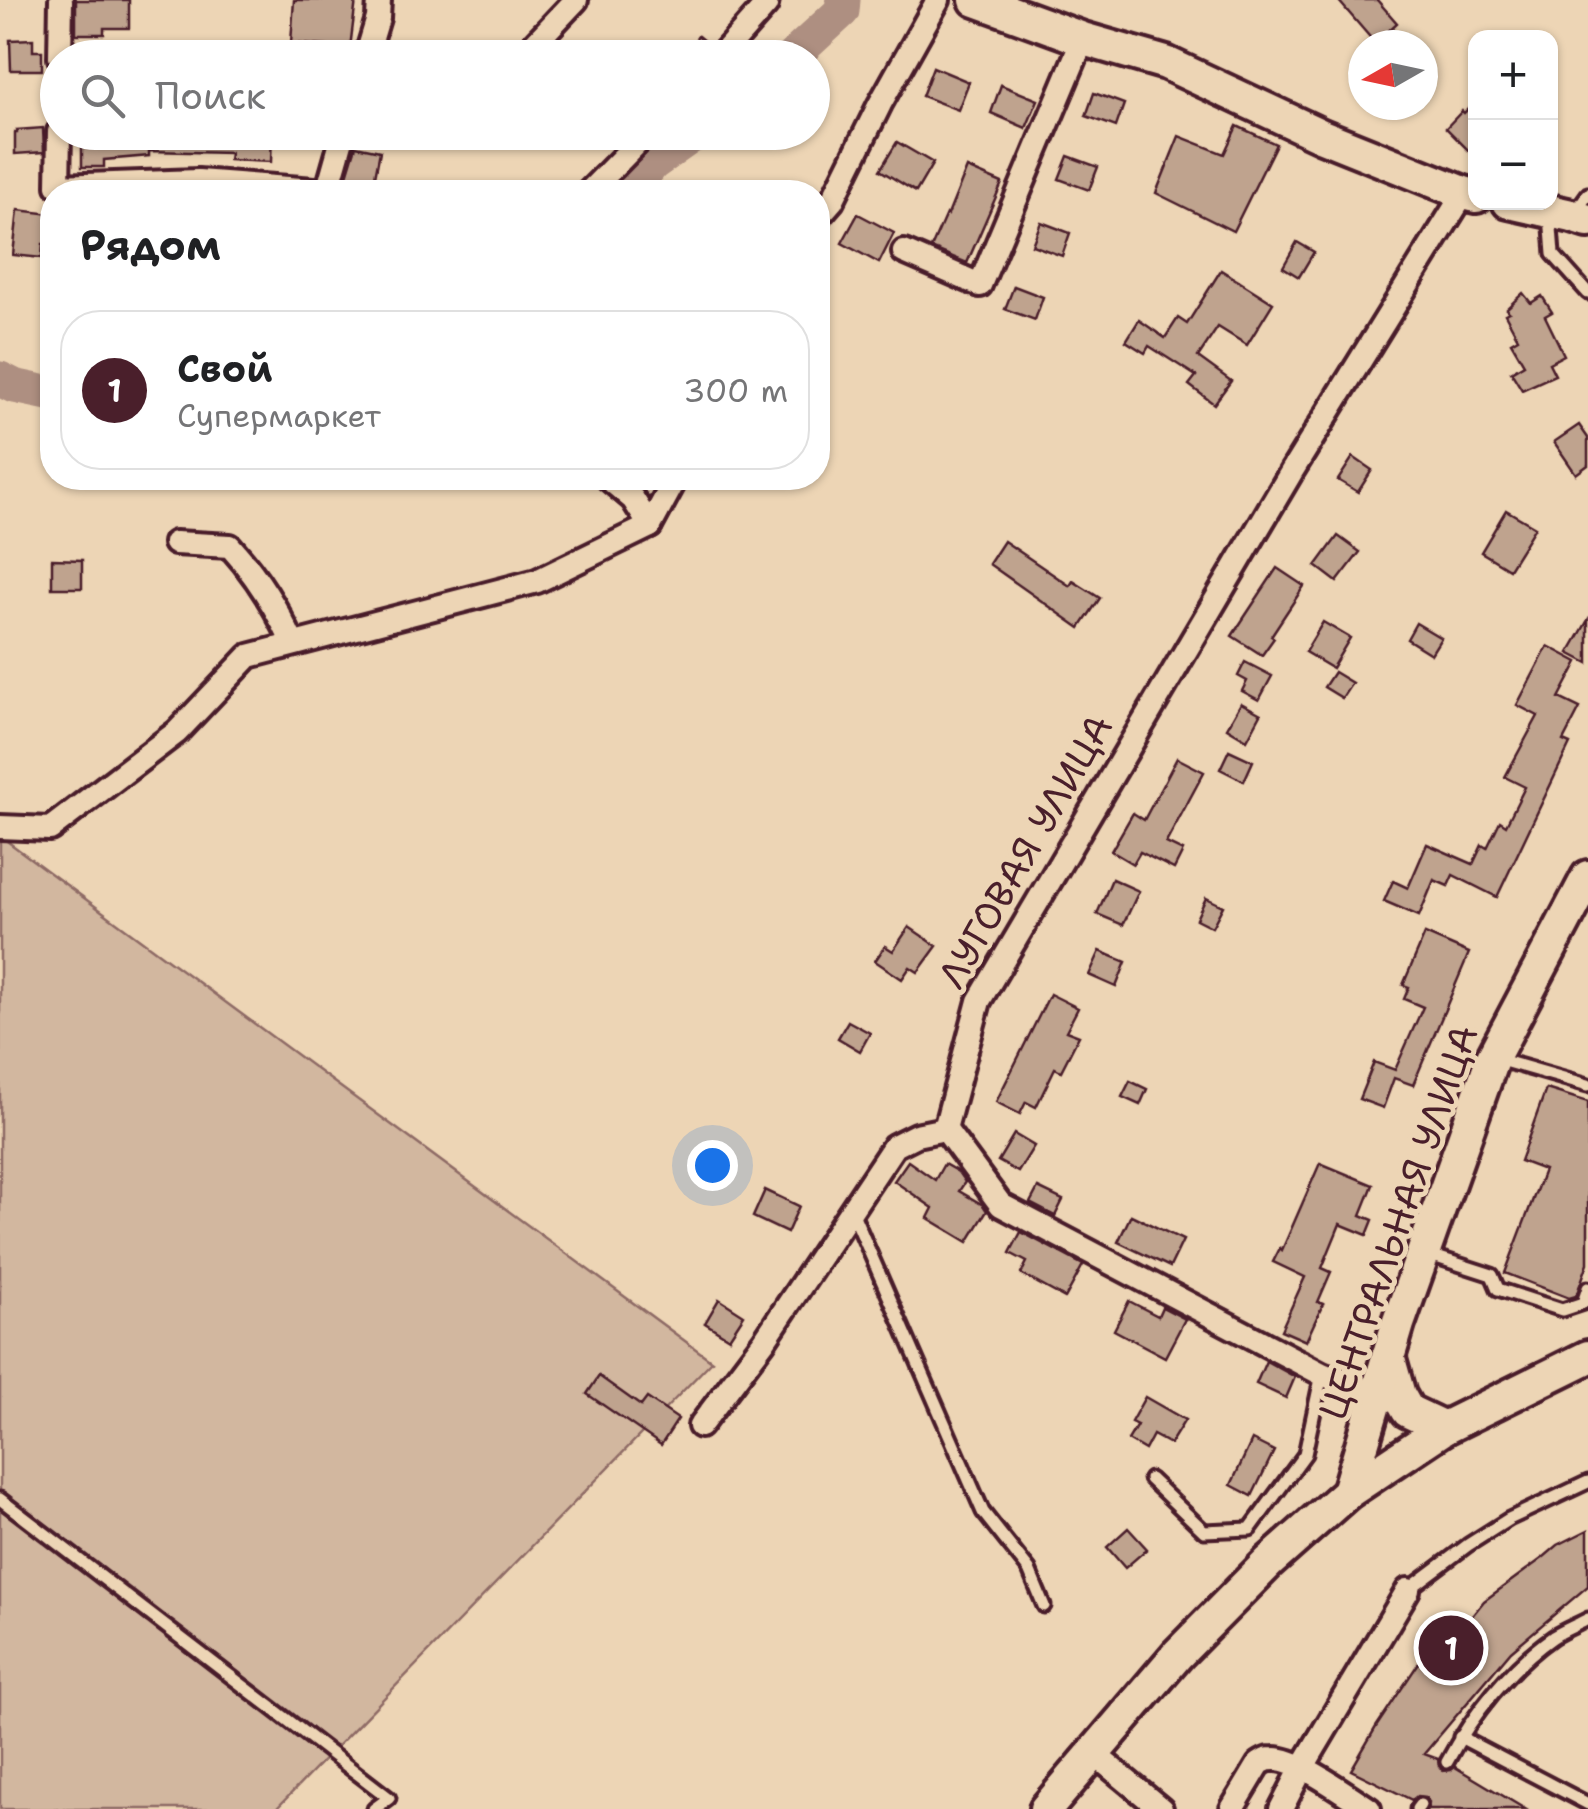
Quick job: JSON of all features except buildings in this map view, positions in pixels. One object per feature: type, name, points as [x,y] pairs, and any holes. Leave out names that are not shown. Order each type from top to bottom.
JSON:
[{"type":"main road","points":[[976,0],[1083,39],[1166,63],[1322,136],[1468,194]]},
{"type":"main road","name":"ЦЕНТРАЛЬНАЯ УЛИЦА","points":[[1348,1492],[1422,1253],[1492,1058],[1588,877]]},
{"type":"main road","points":[[1388,1356],[1399,1395],[1408,1410],[1444,1428]]},
{"type":"main road","points":[[1046,1809],[1178,1654],[1269,1562],[1348,1492],[1444,1428],[1588,1358]]},
{"type":"street","points":[[60,40],[61,0]]},
{"type":"street","points":[[371,40],[379,0]]},
{"type":"street","points":[[538,40],[576,0]]},
{"type":"street","points":[[735,40],[767,0]]},
{"type":"street","points":[[830,202],[938,0]]},
{"type":"street","points":[[904,252],[980,285],[1083,39]]},
{"type":"street","points":[[58,150],[58,180]]},
{"type":"street","points":[[330,180],[339,150]]},
{"type":"street","points":[[601,180],[630,150]]},
{"type":"street","name":"ЛУГОВАЯ УЛИЦА","points":[[945,1129],[979,1001],[1292,471],[1468,198]]},
{"type":"street","points":[[623,490],[633,498],[650,526]]},
{"type":"street","points":[[0,827],[50,829],[177,732],[249,656],[537,580],[650,526],[670,490]]},
{"type":"street","points":[[175,543],[230,546],[252,570],[293,644]]},
{"type":"street","points":[[700,1426],[764,1340],[894,1146],[916,1135],[945,1129],[1001,1206],[1322,1374],[1376,1396]]},
{"type":"street","points":[[1281,1809],[1408,1590]]},
{"type":"street","points":[[1094,1753],[1160,1809]]},
{"type":"street","points":[[1232,1809],[1262,1762],[1280,1759],[1369,1809]]},
{"type":"lane","points":[[1575,210],[1553,254],[1588,293]]},
{"type":"lane","points":[[1492,1058],[1588,1086]]},
{"type":"lane","points":[[851,1210],[983,1512],[1029,1570],[1044,1606]]},
{"type":"lane","points":[[1422,1253],[1492,1275],[1498,1289],[1562,1310],[1582,1303],[1588,1288]]},
{"type":"lane","points":[[1150,1479],[1204,1532],[1250,1528],[1305,1454],[1322,1374]]},
{"type":"lane","points":[[1408,1590],[1468,1544],[1509,1519],[1588,1482]]},
{"type":"lane","points":[[0,1499],[389,1798],[374,1809]]},
{"type":"lane","points":[[1447,1762],[1460,1737],[1506,1679],[1554,1637],[1588,1618]]},
{"type":"lane","points":[[1460,1737],[1588,1804]]},
{"type":"shaded area","points":[[0,836],[712,1361],[276,1809],[0,1809]]},
{"type":"waterway","points":[[811,40],[842,11],[843,0]]},
{"type":"waterway","points":[[639,180],[652,164],[672,150]]},
{"type":"waterway","points":[[0,379],[40,391]]},
{"type":"place","name":"Свой","points":[[1451,1648]]}]
